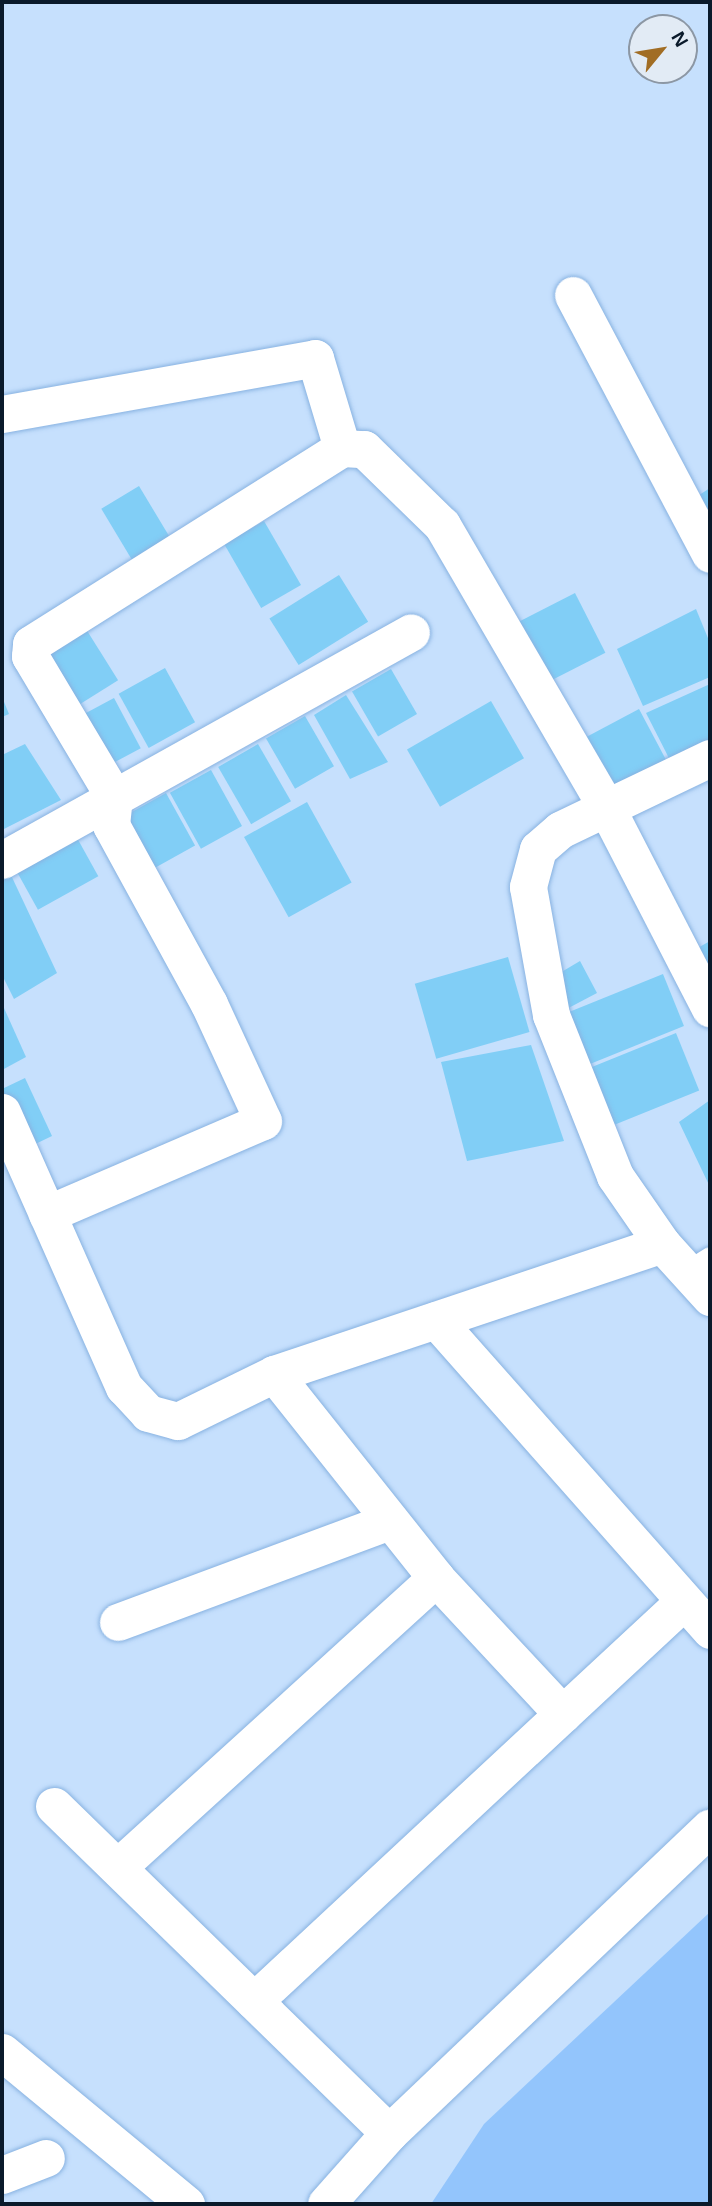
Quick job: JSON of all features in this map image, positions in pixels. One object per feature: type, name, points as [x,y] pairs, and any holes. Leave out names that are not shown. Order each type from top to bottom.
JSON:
[{"type":"street","points":[[573,295],[710,554]]},
{"type":"street","points":[[2,414],[315,358],[342,448]]},
{"type":"street","points":[[47,1214],[263,1121],[209,1004],[111,825],[114,797],[30,656],[31,644],[342,448],[364,449],[442,525],[605,806],[710,1007]]},
{"type":"street","points":[[2,860],[411,632]]},
{"type":"street","points":[[710,758],[605,806],[538,849],[528,887],[551,1015],[615,1176],[686,1257],[710,1297]]},
{"type":"street","points":[[2,1112],[124,1387],[148,1413],[178,1420],[274,1374],[436,1320],[686,1257]]},
{"type":"street","points":[[436,1320],[710,1630]]},
{"type":"street","points":[[274,1374],[436,1578],[563,1714]]},
{"type":"street","points":[[118,1622],[390,1521]]},
{"type":"street","points":[[118,1867],[436,1578]]},
{"type":"street","points":[[254,2001],[684,1601]]},
{"type":"street","points":[[54,1805],[389,2133]]},
{"type":"street","points":[[326,2204],[389,2133],[710,1827]]},
{"type":"street","points":[[2,2052],[186,2204]]},
{"type":"street","points":[[2,2175],[46,2158]]},
{"type":"water","points":[[710,1912],[710,2204],[431,2204],[484,2124]]},
{"type":"building","points":[[139,486],[171,540],[134,563],[101,509]]},
{"type":"building","points":[[710,488],[710,533],[690,501]]},
{"type":"building","points":[[264,521],[301,585],[261,608],[224,544]]},
{"type":"building","points":[[339,575],[368,622],[299,665],[269,618]]},
{"type":"building","points":[[575,593],[605,653],[537,688],[506,628]]},
{"type":"building","points":[[696,609],[710,643],[710,677],[643,706],[617,649]]},
{"type":"building","points":[[81,621],[118,680],[71,710],[34,651]]},
{"type":"building","points":[[165,668],[195,722],[149,748],[119,694]]},
{"type":"building","points":[[391,669],[417,714],[378,737],[352,692]]},
{"type":"building","points":[[710,684],[710,749],[673,766],[646,713]]},
{"type":"building","points":[[346,695],[388,762],[350,779],[314,715]]},
{"type":"building","points":[[2,697],[9,714],[2,717]]},
{"type":"building","points":[[114,698],[141,748],[101,769],[74,719]]},
{"type":"building","points":[[491,701],[524,758],[440,807],[407,750]]},
{"type":"building","points":[[639,709],[671,769],[606,804],[574,744]]},
{"type":"building","points":[[305,716],[334,766],[295,789],[266,738]]},
{"type":"building","points":[[25,744],[61,800],[2,830],[2,755]]},
{"type":"building","points":[[258,744],[291,801],[251,824],[218,767]]},
{"type":"building","points":[[211,770],[242,826],[201,849],[170,793]]},
{"type":"building","points":[[166,793],[195,845],[147,872],[118,820]]},
{"type":"building","points":[[307,802],[352,882],[289,917],[244,837]]},
{"type":"building","points":[[76,836],[98,876],[38,910],[16,869]]},
{"type":"building","points":[[10,873],[57,973],[14,999],[2,975],[2,878]]},
{"type":"building","points":[[710,941],[710,997],[689,953]]},
{"type":"building","points":[[508,957],[529,1032],[436,1059],[415,984]]},
{"type":"building","points":[[580,961],[597,993],[559,1013],[548,980]]},
{"type":"building","points":[[663,974],[684,1026],[582,1067],[561,1015]]},
{"type":"building","points":[[4,1008],[26,1057],[2,1070],[2,1009]]},
{"type":"building","points":[[676,1033],[699,1090],[605,1129],[581,1071]]},
{"type":"building","points":[[531,1045],[564,1141],[467,1161],[441,1062]]},
{"type":"building","points":[[25,1078],[52,1136],[25,1149],[2,1089]]},
{"type":"building","points":[[710,1100],[710,1187],[679,1122]]}]
